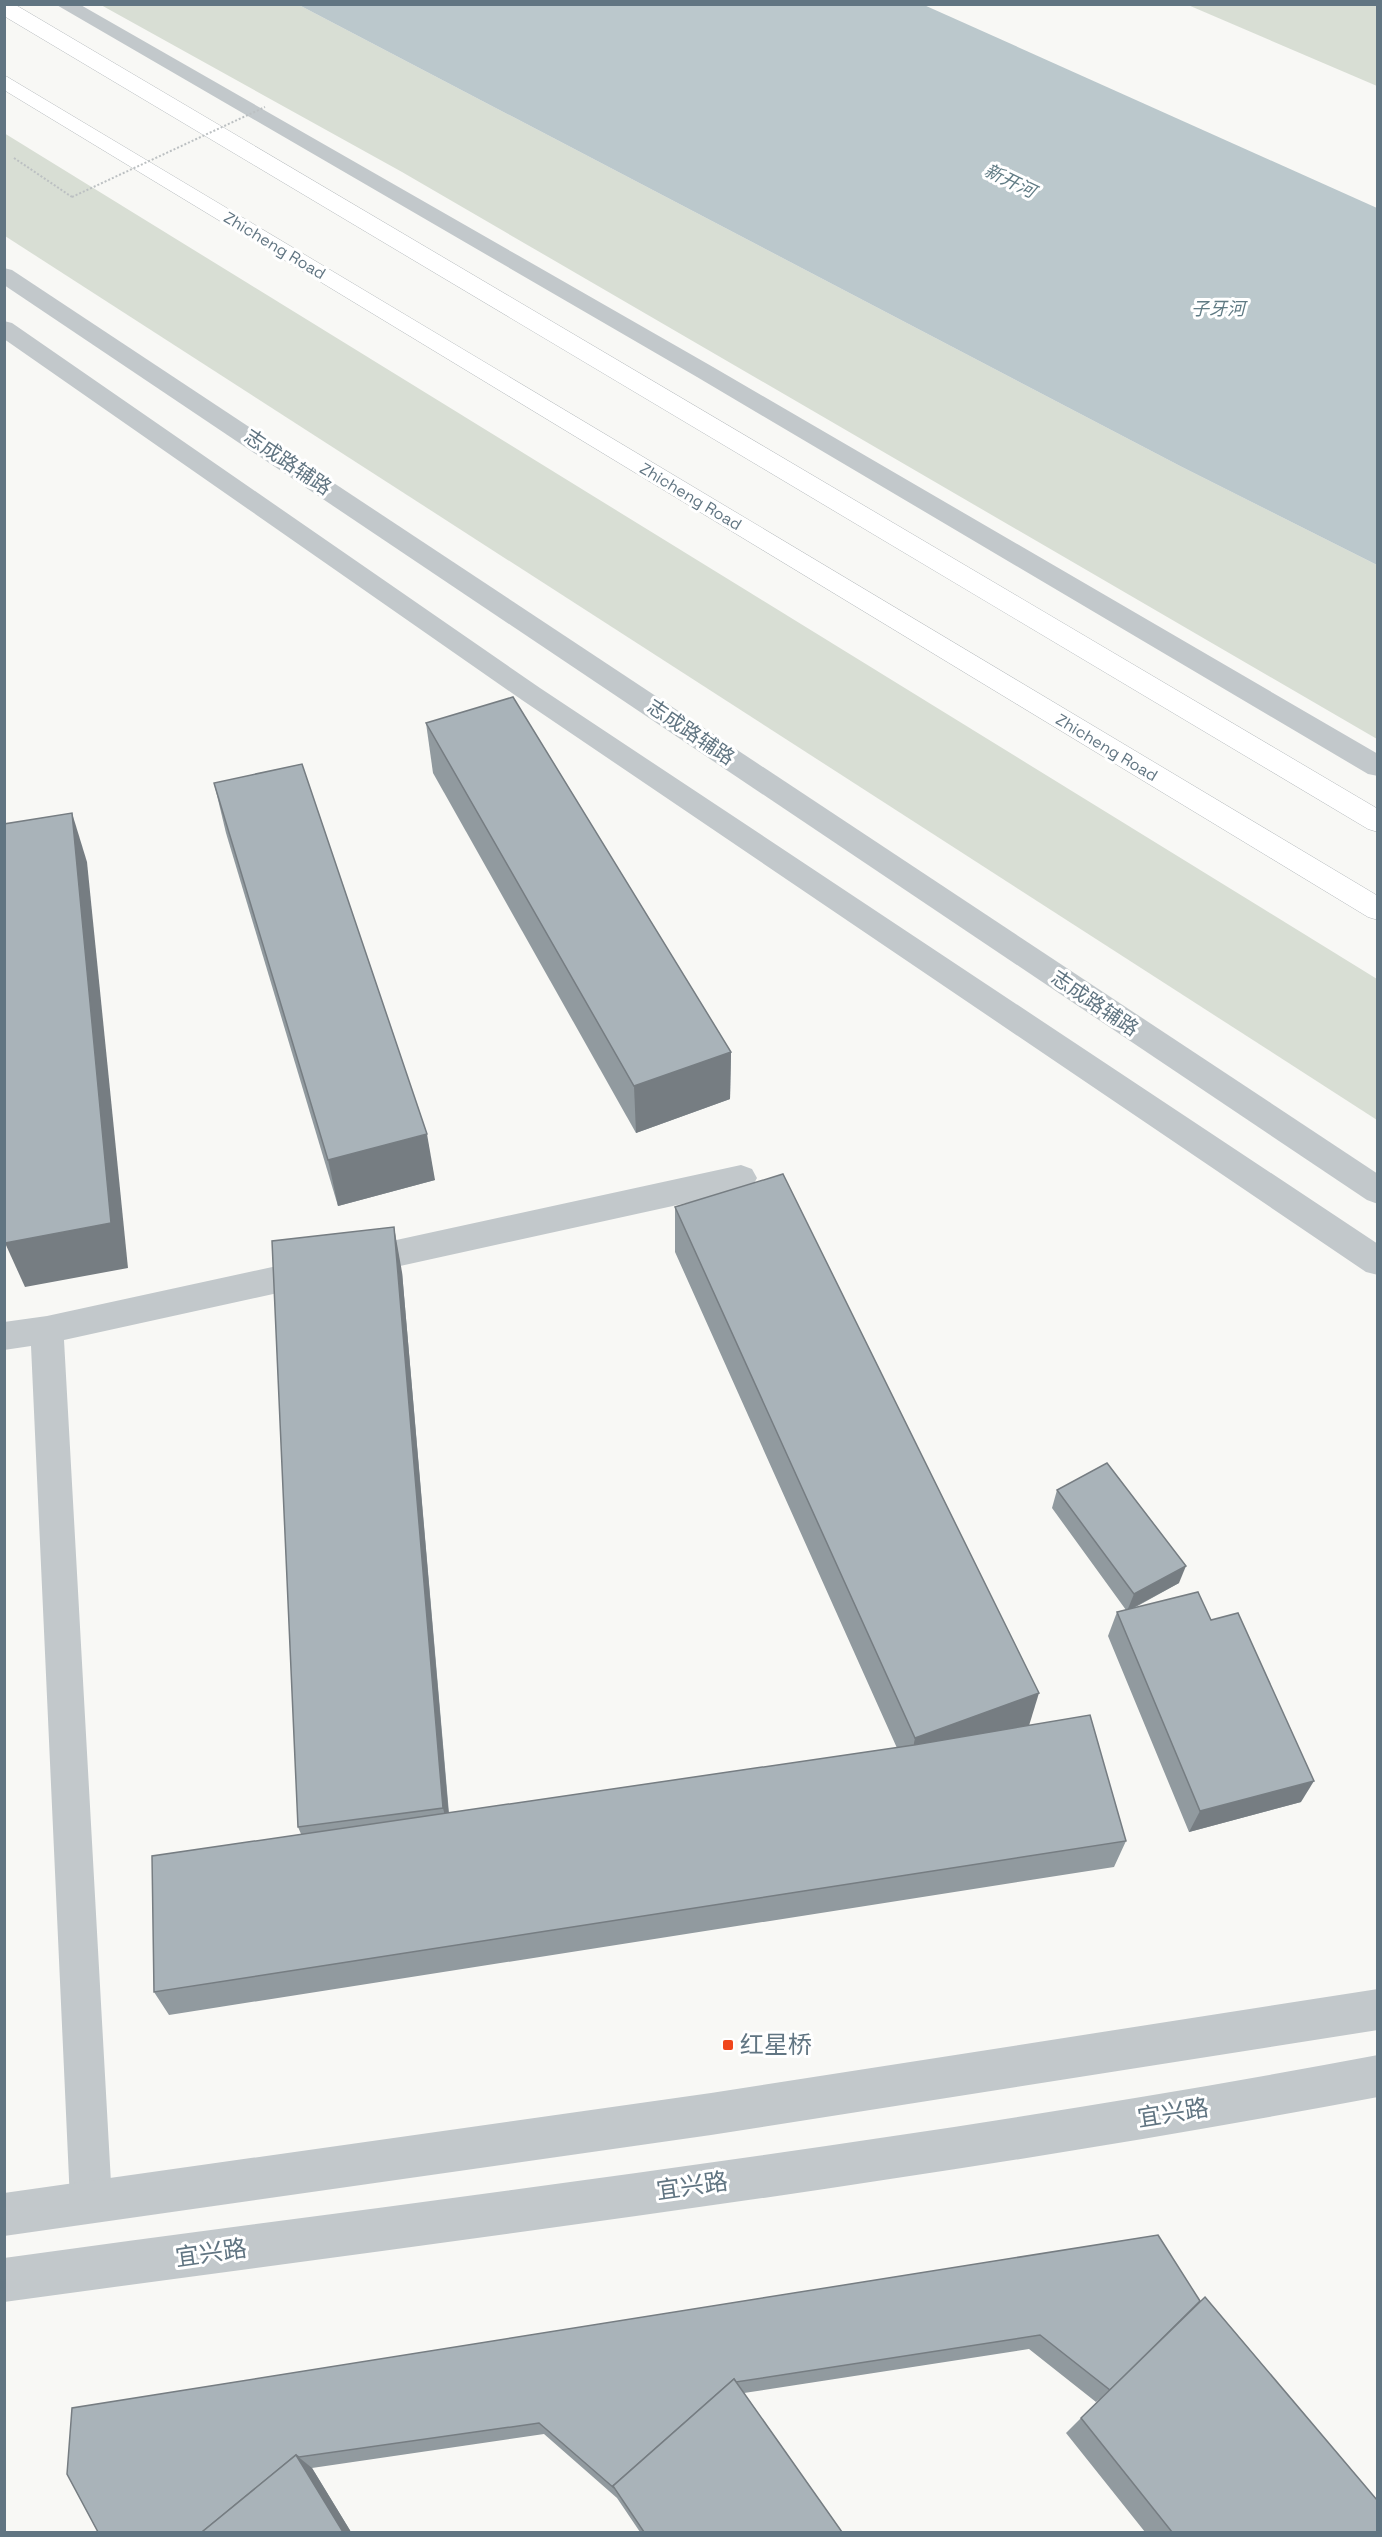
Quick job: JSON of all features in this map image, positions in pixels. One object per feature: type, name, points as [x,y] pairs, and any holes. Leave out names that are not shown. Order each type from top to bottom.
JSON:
[{"type":"highway","points":[[4,7],[1377,822]]},
{"type":"highway","name":"Zhicheng Road","points":[[4,81],[1377,910]]},
{"type":"street","points":[[64,4],[705,372],[1377,767]]},
{"type":"street","name":"志成路辅路","points":[[4,275],[1377,1191]]},
{"type":"street","points":[[4,328],[531,694],[1377,1262]]},
{"type":"street","points":[[4,1336],[47,1330],[741,1178]]},
{"type":"street","points":[[47,1330],[90,2201]]},
{"type":"street","points":[[4,2215],[711,2114],[1377,2009]]},
{"type":"street","name":"宜兴路","points":[[4,2280],[783,2173],[1219,2106],[1377,2076]]},
{"type":"path","points":[[14,158],[72,197],[264,107]]},
{"type":"shaded area","points":[[101,5],[299,5],[1182,467],[1377,565],[1377,739],[402,172]]},
{"type":"shaded area","points":[[1188,5],[1377,5],[1377,86]]},
{"type":"shaded area","points":[[4,133],[1377,979],[1377,1120],[5,236]]},
{"type":"water","name":"子牙河","points":[[299,5],[924,5],[1377,208],[1377,565],[1182,467]]},
{"type":"building","points":[[513,697],[731,1052],[634,1086],[426,723]]},
{"type":"building","points":[[302,764],[427,1134],[328,1160],[214,783]]},
{"type":"building","points":[[72,813],[111,1223],[5,1243],[4,824]]},
{"type":"building","points":[[783,1174],[1039,1693],[915,1738],[675,1207]]},
{"type":"building","points":[[394,1227],[443,1808],[298,1827],[272,1241]]},
{"type":"building","points":[[1107,1463],[1186,1566],[1134,1594],[1057,1490]]},
{"type":"building","points":[[1198,1592],[1211,1620],[1238,1613],[1314,1781],[1200,1811],[1117,1612]]},
{"type":"building","points":[[1090,1715],[1126,1841],[154,1992],[152,1856],[914,1745]]},
{"type":"building","points":[[1158,2235],[1200,2301],[1110,2390],[1040,2335],[736,2382],[734,2379],[613,2486],[614,2488],[539,2423],[299,2457],[296,2455],[202,2532],[98,2532],[67,2474],[72,2408]]},
{"type":"building","points":[[1205,2297],[1377,2500],[1377,2532],[1172,2532],[1081,2418]]},
{"type":"building","points":[[734,2379],[842,2532],[644,2532],[613,2486]]},
{"type":"building","points":[[296,2455],[343,2532],[202,2532]]},
{"type":"place","name":"红星桥","points":[[728,2045]]},
{"type":"water label","name":"新开河","points":[[1010,181]]}]
